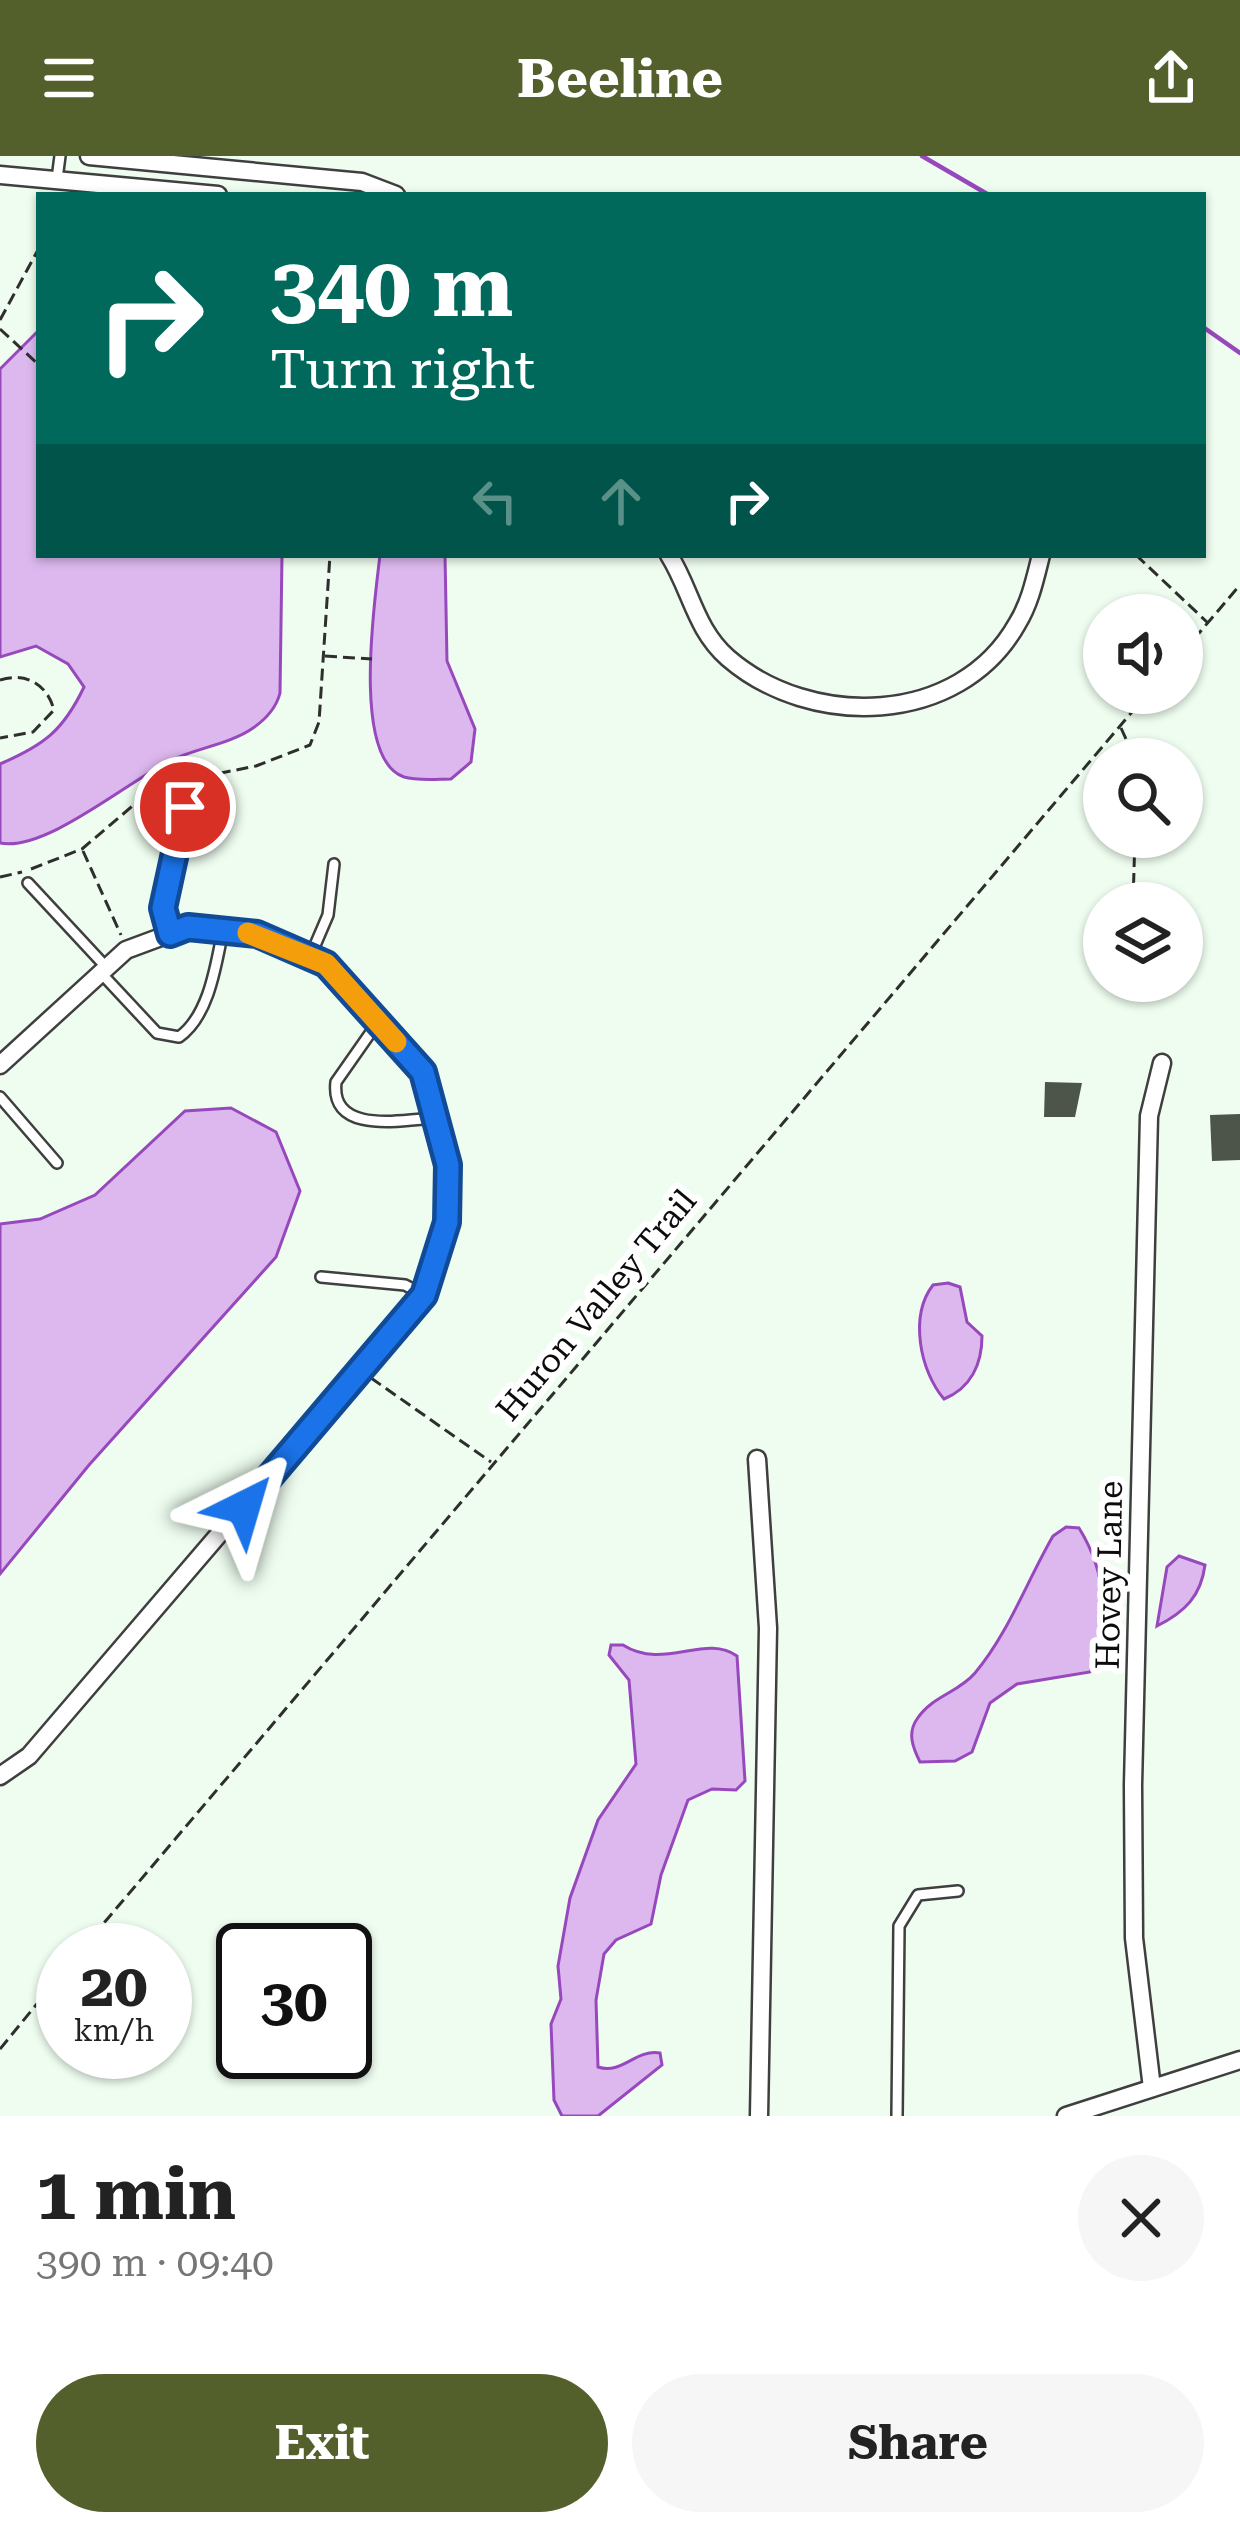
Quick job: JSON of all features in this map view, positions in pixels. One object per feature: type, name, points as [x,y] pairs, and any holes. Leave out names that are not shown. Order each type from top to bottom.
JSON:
[{"type":"street","points":[[89,156],[362,182],[388,192]]},
{"type":"street","points":[[0,175],[189,192]]},
{"type":"street","points":[[670,558],[697,622],[725,656],[762,683],[818,703],[883,709],[948,690],[997,652],[1029,600],[1040,558]]},
{"type":"street","points":[[0,1065],[128,949],[188,927],[257,934],[326,964],[423,1072],[448,1165],[447,1222],[424,1295],[28,1756],[0,1776]]},
{"type":"street","name":"Hovey Lane","points":[[1152,2089],[1134,1938],[1133,1785],[1149,1116],[1162,1063]]},
{"type":"street","points":[[757,1459],[768,1628],[759,2116]]},
{"type":"street","points":[[1066,2116],[1104,2110],[1240,2060]]},
{"type":"lane","points":[[57,179],[60,156]]},
{"type":"lane","points":[[120,185],[124,159]]},
{"type":"lane","points":[[170,934],[163,908],[185,807]]},
{"type":"lane","points":[[310,957],[328,916],[334,864]]},
{"type":"lane","points":[[28,883],[157,1033],[179,1037],[193,1024],[213,979],[224,930]]},
{"type":"lane","points":[[378,1022],[336,1082],[340,1107],[351,1116],[383,1122],[435,1118]]},
{"type":"lane","points":[[0,1097],[57,1163]]},
{"type":"lane","points":[[321,1277],[405,1285],[424,1295]]},
{"type":"lane","points":[[897,2116],[899,1926],[918,1895],[958,1891]]},
{"type":"path","points":[[0,320],[36,254]]},
{"type":"path","points":[[0,329],[36,362]]},
{"type":"path","points":[[0,877],[82,849],[157,786],[256,766],[310,745],[319,722],[330,558]]},
{"type":"path","points":[[1139,558],[1208,622]]},
{"type":"path","points":[[1203,628],[1240,585]]},
{"type":"path","points":[[323,656],[372,658]]},
{"type":"path","points":[[0,680],[35,681],[50,695],[54,710],[48,723],[33,732],[0,737]]},
{"type":"path","name":"Huron Valley Trail","points":[[104,1923],[1130,714]]},
{"type":"path","points":[[1120,726],[1125,738]]},
{"type":"path","points":[[82,849],[128,949]]},
{"type":"path","points":[[360,1370],[493,1463]]},
{"type":"path","points":[[0,2049],[36,2005]]},
{"type":"shaded area","points":[[36,333],[36,558],[282,558],[280,693],[270,713],[245,733],[174,759],[64,826],[19,843],[0,843],[0,764],[51,735],[84,687],[68,664],[36,646],[0,657],[0,369]]},
{"type":"shaded area","points":[[380,558],[445,558],[447,661],[475,729],[471,762],[451,779],[404,777],[388,764],[377,741],[372,710],[371,640]]},
{"type":"shaded area","points":[[231,1108],[276,1132],[300,1191],[276,1257],[89,1465],[0,1574],[0,1224],[40,1219],[95,1195],[185,1111]]},
{"type":"shaded area","points":[[933,1285],[960,1287],[967,1322],[982,1336],[973,1374],[944,1399],[924,1359],[920,1327]]},
{"type":"shaded area","points":[[1066,1527],[1079,1528],[1088,1545],[1103,1599],[1101,1636],[1090,1672],[1017,1684],[990,1703],[972,1752],[955,1761],[920,1762],[912,1735],[917,1719],[987,1658],[1053,1536]]},
{"type":"shaded area","points":[[1179,1556],[1205,1565],[1200,1586],[1190,1602],[1157,1626],[1167,1567]]},
{"type":"shaded area","points":[[611,1645],[654,1654],[711,1648],[737,1656],[745,1781],[736,1790],[712,1789],[688,1800],[661,1875],[651,1924],[616,1940],[604,1954],[596,2000],[598,2067],[614,2068],[651,2053],[660,2053],[662,2065],[598,2116],[562,2116],[554,2100],[551,2024],[561,1999],[558,1966],[570,1898],[598,1820],[636,1764],[629,1680],[609,1655]]},
{"type":"building","points":[[1045,1082],[1082,1083],[1075,1117],[1044,1117]]},
{"type":"building","points":[[1240,1114],[1240,1160],[1212,1161],[1210,1115]]},
{"type":"waterway","points":[[922,156],[984,192]]},
{"type":"waterway","points":[[1206,329],[1240,353]]},
{"type":"slow traffic","points":[[248,933],[326,964],[396,1042]]},
{"type":"route","points":[[185,807],[163,908],[170,934],[188,927],[257,934],[326,964],[423,1072],[448,1165],[447,1222],[424,1295],[244,1507]]}]
